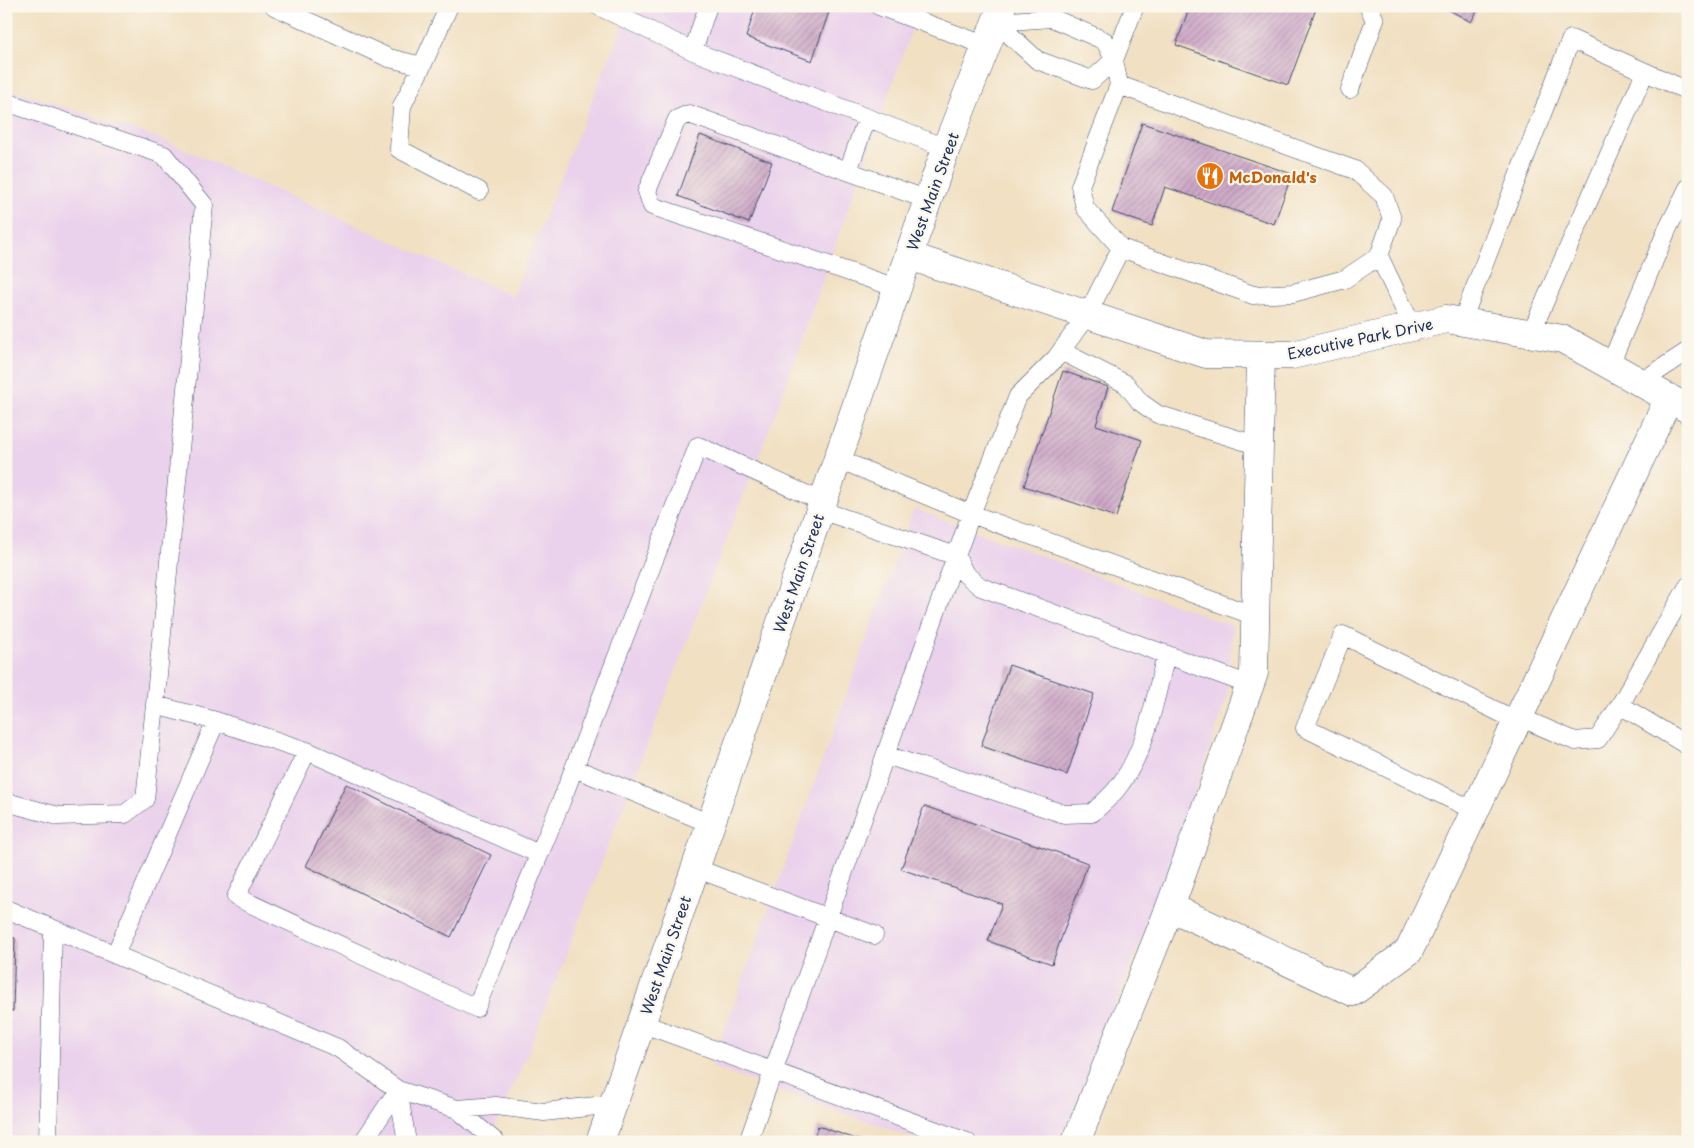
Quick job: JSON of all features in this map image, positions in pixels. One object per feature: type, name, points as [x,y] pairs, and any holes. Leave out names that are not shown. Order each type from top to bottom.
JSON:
[{"type":"street","name":"West Main Street","points":[[600,1142],[946,148],[995,25]]},
{"type":"street","name":"Executive Park Drive","points":[[909,256],[1206,354],[1292,355],[1446,319],[1563,339],[1678,403]]},
{"type":"street","points":[[1076,1142],[1170,907],[1254,673],[1261,354]]},
{"type":"street","points":[[1170,907],[1352,992],[1409,951],[1518,719],[1678,403]]},
{"type":"lane","points":[[274,6],[389,58],[422,66]]},
{"type":"lane","points":[[449,6],[402,106],[399,149],[479,191]]},
{"type":"lane","points":[[598,6],[693,51],[946,148]]},
{"type":"lane","points":[[693,51],[708,6]]},
{"type":"lane","points":[[879,6],[995,25],[1052,18],[1105,41],[1114,60],[1119,85],[1080,186],[1085,208],[1121,248],[1253,295],[1292,293],[1345,279],[1379,256],[1392,219],[1384,196],[1355,170],[1119,85]]},
{"type":"lane","points":[[995,25],[1037,60],[1092,80],[1114,60],[1135,6]]},
{"type":"lane","points":[[1350,89],[1375,20],[1368,6]]},
{"type":"lane","points":[[1462,322],[1571,39],[1688,92]]},
{"type":"lane","points":[[1531,333],[1645,72]]},
{"type":"lane","points":[[6,102],[164,155],[204,205],[145,799],[125,814],[58,816],[6,802]]},
{"type":"lane","points":[[897,288],[652,206],[647,191],[677,119],[689,114],[928,200]]},
{"type":"lane","points":[[848,171],[867,118]]},
{"type":"lane","points":[[1610,365],[1688,188]]},
{"type":"lane","points":[[748,1142],[971,514],[1018,396],[1061,351],[1087,314],[1121,248]]},
{"type":"lane","points":[[1379,256],[1413,328]]},
{"type":"lane","points":[[1061,351],[1126,384],[1140,402],[1157,414],[1259,446]]},
{"type":"lane","points":[[1641,382],[1688,351]]},
{"type":"lane","points":[[307,751],[236,897],[476,1008],[574,768],[698,446],[822,506],[956,556],[965,574],[981,587],[1250,685]]},
{"type":"lane","points":[[838,459],[971,514],[1255,616]]},
{"type":"lane","points":[[1475,810],[1305,728],[1342,635],[1518,719],[1575,741],[1598,739],[1620,705],[1688,586]]},
{"type":"lane","points":[[886,755],[1064,814],[1092,813],[1115,791],[1134,760],[1153,709],[1166,654]]},
{"type":"lane","points":[[155,705],[216,721],[307,751],[539,854]]},
{"type":"lane","points":[[1620,705],[1688,746]]},
{"type":"lane","points":[[116,955],[216,721]]},
{"type":"lane","points":[[574,768],[711,824]]},
{"type":"lane","points":[[695,868],[874,935]]},
{"type":"lane","points":[[6,909],[338,1048],[398,1090],[457,1109],[496,1106],[544,1112],[613,1104]]},
{"type":"lane","points":[[48,1142],[53,929]]},
{"type":"lane","points":[[641,1023],[967,1142]]},
{"type":"lane","points":[[363,1142],[398,1090]]},
{"type":"lane","points":[[398,1090],[406,1142]]},
{"type":"lane","points":[[457,1109],[496,1142]]},
{"type":"shaded area","points":[[630,6],[920,6],[780,401],[525,1060],[487,1142],[6,1142],[6,88],[164,140],[513,296]]},
{"type":"shaded area","points":[[914,509],[1233,626],[1227,697],[1168,871],[1061,1142],[926,1142],[711,1067]]},
{"type":"building","points":[[756,6],[831,6],[812,61],[746,37]]},
{"type":"building","points":[[1190,6],[1317,6],[1288,85],[1176,45]]},
{"type":"building","points":[[1442,6],[1480,6],[1471,22]]},
{"type":"building","points":[[1142,123],[1292,174],[1274,224],[1165,187],[1152,226],[1112,212]]},
{"type":"building","points":[[700,135],[772,162],[749,223],[678,196]]},
{"type":"building","points":[[1063,371],[1108,387],[1096,425],[1142,440],[1116,517],[1024,486]]},
{"type":"building","points":[[1009,665],[1094,694],[1067,775],[981,746]]},
{"type":"building","points":[[346,784],[491,855],[451,937],[306,866]]},
{"type":"building","points":[[924,806],[1088,863],[1052,964],[988,941],[1002,904],[901,869]]},
{"type":"building","points":[[6,937],[15,938],[13,1011],[6,1011]]},
{"type":"building","points":[[818,1126],[862,1141],[862,1142],[812,1142]]},
{"type":"place","name":"McDonald's","points":[[1210,176]]}]
